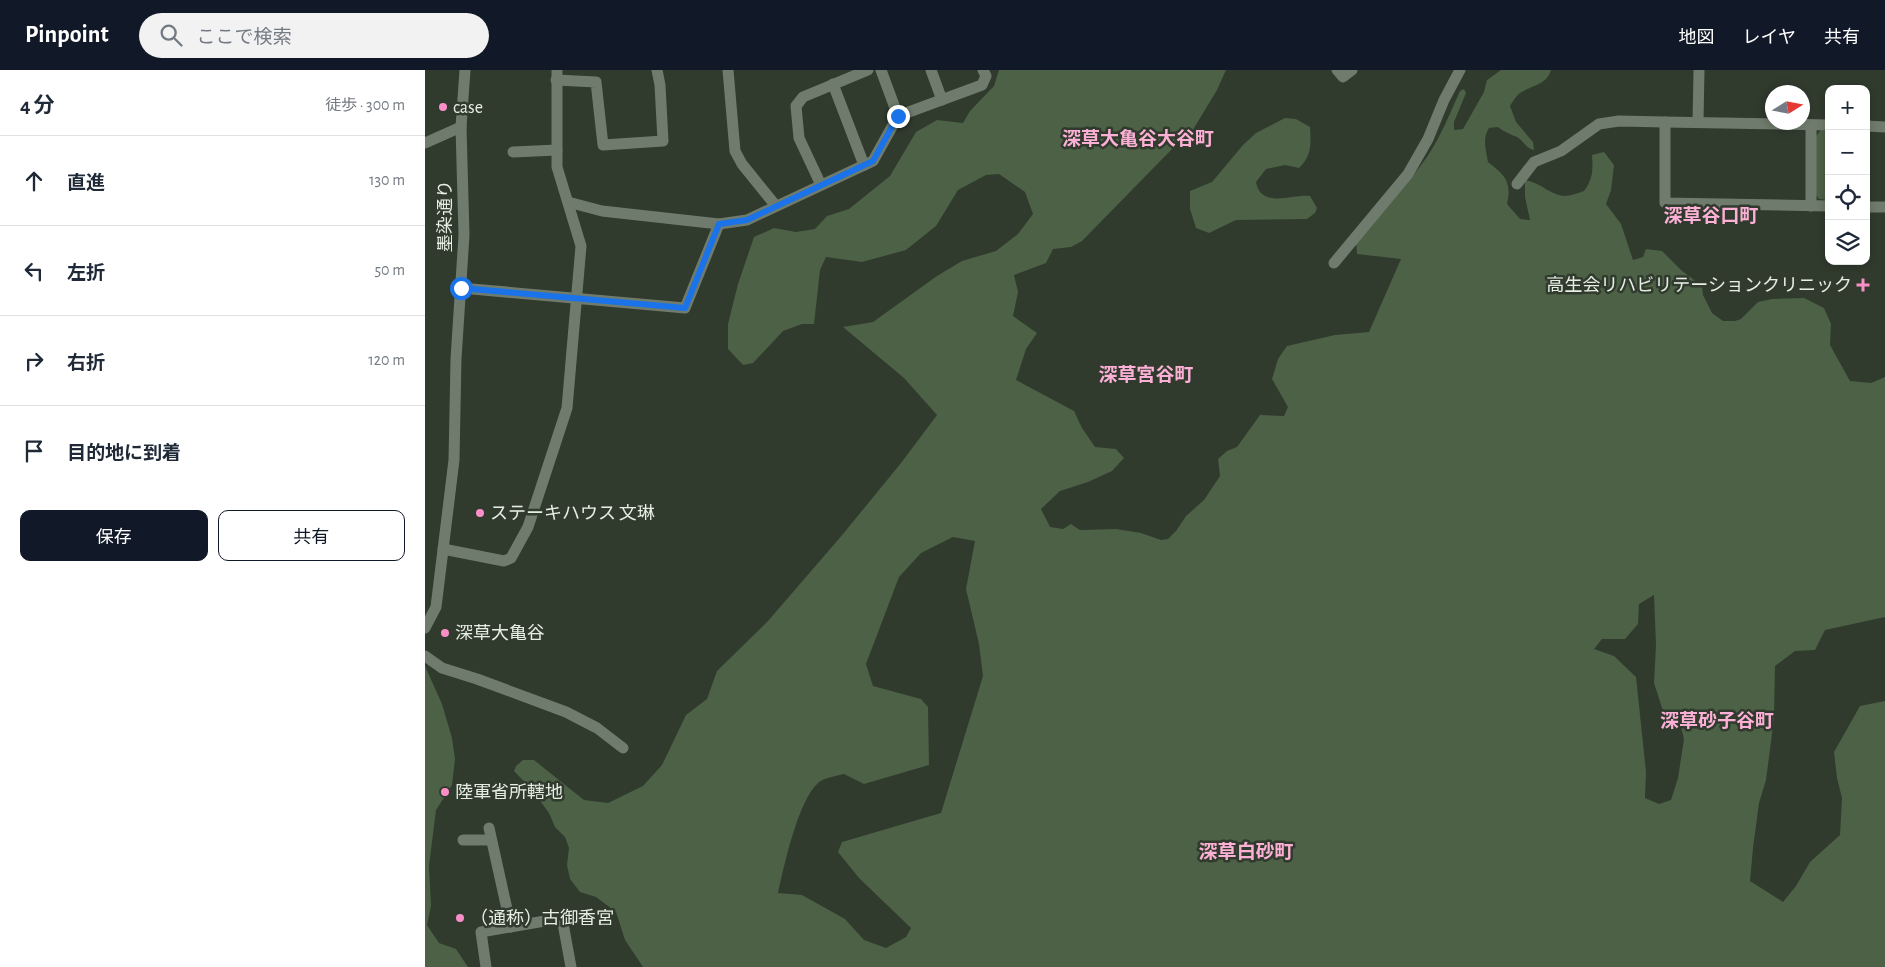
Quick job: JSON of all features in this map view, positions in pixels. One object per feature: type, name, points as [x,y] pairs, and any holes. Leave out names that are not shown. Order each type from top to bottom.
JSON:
[{"type":"street","name":"墨染通り","points":[[425,628],[436,607],[455,460],[456,359],[464,235],[461,127],[465,70]]},
{"type":"street","points":[[443,549],[504,561],[511,558],[528,527],[567,408],[581,246],[557,167],[557,75],[596,82],[603,145],[663,141],[660,85],[657,70]]},
{"type":"street","points":[[728,70],[735,151],[742,164],[776,206]]},
{"type":"street","points":[[821,185],[799,138],[796,106],[803,97],[868,70]]},
{"type":"street","points":[[881,70],[898,116]]},
{"type":"street","points":[[931,70],[942,100]]},
{"type":"street","points":[[568,202],[602,211],[719,224],[747,220],[873,161],[898,116],[982,85],[985,76],[983,70]]},
{"type":"street","points":[[1337,70],[1343,77],[1352,70]]},
{"type":"street","points":[[1334,263],[1408,174],[1429,139],[1444,100],[1459,70]]},
{"type":"street","points":[[1698,122],[1699,70]]},
{"type":"street","points":[[833,84],[864,165]]},
{"type":"street","points":[[1517,184],[1534,162],[1561,151],[1599,124],[1619,122],[1698,122],[1825,125]]},
{"type":"street","points":[[1665,122],[1665,203],[1825,206]]},
{"type":"street","points":[[1811,125],[1811,206]]},
{"type":"street","points":[[1870,126],[1885,127]]},
{"type":"street","points":[[425,142],[461,127]]},
{"type":"street","points":[[513,152],[557,150]]},
{"type":"street","points":[[1870,207],[1885,207]]},
{"type":"street","points":[[461,288],[685,308],[719,224]]},
{"type":"street","points":[[425,656],[442,668],[566,712],[597,728],[623,748]]},
{"type":"street","points":[[489,828],[511,927]]},
{"type":"street","points":[[463,840],[491,840]]},
{"type":"street","points":[[487,967],[481,932],[562,918],[571,967]]},
{"type":"green space","points":[[999,70],[1226,70],[1217,90],[1188,138],[1175,146],[1082,241],[1071,247],[1053,249],[1046,263],[1014,275],[1018,292],[1013,316],[1037,333],[1026,349],[1016,380],[1074,411],[1082,428],[1095,447],[1116,449],[1124,458],[1112,471],[1088,482],[1060,491],[1041,509],[1050,527],[1063,529],[1071,524],[1080,530],[1116,529],[1141,533],[1161,540],[1168,539],[1176,531],[1186,516],[1204,500],[1220,476],[1218,459],[1227,451],[1237,447],[1260,415],[1284,416],[1288,407],[1272,379],[1278,359],[1287,346],[1335,335],[1369,332],[1401,259],[1357,254],[1356,239],[1402,189],[1427,157],[1441,133],[1460,91],[1464,89],[1466,93],[1454,122],[1454,130],[1463,129],[1484,92],[1487,80],[1501,70],[1551,70],[1543,82],[1520,93],[1510,106],[1516,122],[1533,142],[1534,150],[1517,137],[1498,127],[1489,128],[1486,136],[1485,145],[1488,162],[1506,180],[1509,190],[1507,204],[1520,219],[1530,220],[1525,197],[1525,180],[1536,183],[1558,195],[1571,195],[1584,191],[1592,174],[1592,155],[1604,152],[1614,165],[1611,190],[1606,204],[1621,224],[1633,260],[1643,257],[1646,249],[1662,251],[1681,270],[1702,286],[1703,295],[1712,313],[1723,321],[1741,319],[1758,302],[1772,299],[1804,298],[1824,308],[1831,324],[1830,345],[1850,381],[1871,383],[1885,377],[1885,617],[1825,630],[1815,650],[1795,651],[1775,666],[1774,718],[1766,780],[1759,803],[1750,881],[1783,902],[1796,886],[1810,862],[1840,835],[1842,798],[1834,752],[1860,706],[1885,701],[1885,967],[643,967],[625,940],[616,912],[596,897],[580,892],[570,879],[567,865],[569,848],[565,837],[555,827],[549,813],[532,790],[514,771],[516,766],[523,760],[534,760],[584,800],[608,803],[643,786],[662,765],[686,715],[707,699],[717,671],[768,621],[843,534],[901,463],[937,415],[904,378],[843,327],[873,322],[937,276],[962,261],[996,251],[1018,234],[1033,214],[1025,192],[999,174],[986,175],[958,190],[936,226],[906,250],[862,262],[826,257],[820,270],[814,324],[802,324],[783,331],[753,363],[743,365],[728,349],[728,324],[738,284],[754,237],[774,228],[796,232],[815,229],[827,216],[849,209],[890,176],[916,132],[937,120],[963,123],[970,111],[994,86]],"holes":[[[953,537],[975,541],[966,589],[979,644],[983,676],[941,813],[842,842],[838,852],[859,878],[911,928],[906,937],[886,948],[864,940],[845,919],[802,895],[778,893],[798,819],[804,804],[820,781],[844,774],[864,784],[929,765],[928,707],[921,699],[873,686],[866,664],[899,577],[921,553]],[[1654,595],[1656,645],[1654,683],[1663,711],[1680,723],[1684,739],[1678,778],[1671,800],[1659,804],[1645,798],[1646,772],[1636,677],[1614,656],[1594,649],[1602,639],[1625,639],[1638,624],[1639,604]]]},
{"type":"green space","points":[[1285,118],[1296,119],[1310,127],[1310,144],[1306,159],[1299,168],[1285,165],[1266,169],[1256,182],[1259,190],[1271,198],[1310,196],[1317,208],[1315,213],[1307,219],[1236,220],[1209,233],[1196,228],[1190,209],[1190,191],[1212,182],[1243,145],[1256,133]]},
{"type":"green space","points":[[1821,130],[1825,130],[1825,200],[1819,199],[1815,194],[1816,136]]},
{"type":"green space","points":[[425,666],[442,704],[452,738],[455,759],[452,785],[436,810],[429,866],[431,906],[427,925],[439,943],[456,949],[468,967],[425,967]]},
{"type":"place","name":"case","points":[[443,107]]},
{"type":"place","name":"高生会リハビリテーションクリニック","points":[[1863,285]]},
{"type":"place","name":"ステーキハウス 文琳","points":[[480,513]]},
{"type":"place","name":"深草大亀谷","points":[[445,633]]},
{"type":"place","name":"陸軍省所轄地","points":[[445,792]]},
{"type":"place","name":"（通称）古御香宮","points":[[460,918]]},
{"type":"district","name":"深草大亀谷大谷町","points":[[1138,138]]},
{"type":"district","name":"深草谷口町","points":[[1711,215]]},
{"type":"district","name":"深草宮谷町","points":[[1146,374]]},
{"type":"district","name":"深草砂子谷町","points":[[1717,720]]},
{"type":"district","name":"深草白砂町","points":[[1246,851]]},
{"type":"route","points":[[461,288],[685,308],[719,224],[747,220],[873,161],[898,116]]}]
